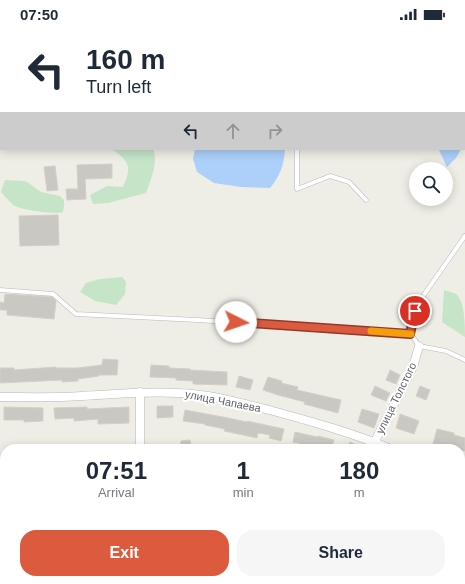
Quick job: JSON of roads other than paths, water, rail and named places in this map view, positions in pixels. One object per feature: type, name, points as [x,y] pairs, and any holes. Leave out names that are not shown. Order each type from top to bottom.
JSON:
[{"type":"street","name":"улица Толстого","points":[[373,444],[413,366],[419,346]]},
{"type":"street","name":"улица Чапаева","points":[[0,397],[80,396],[140,392],[202,395],[243,403],[328,426],[370,444]]},
{"type":"street","points":[[140,392],[140,444]]},
{"type":"lane","points":[[297,150],[297,189],[330,176],[349,182],[366,200]]},
{"type":"lane","points":[[465,236],[421,299],[415,311],[410,334],[419,346],[446,351],[465,360]]},
{"type":"lane","points":[[0,290],[53,294],[76,314],[204,320],[410,334]]},
{"type":"water","points":[[195,150],[285,150],[281,170],[270,188],[241,187],[214,183],[197,172],[193,159]]},
{"type":"water","points":[[439,150],[460,150],[452,162],[445,162]]}]
